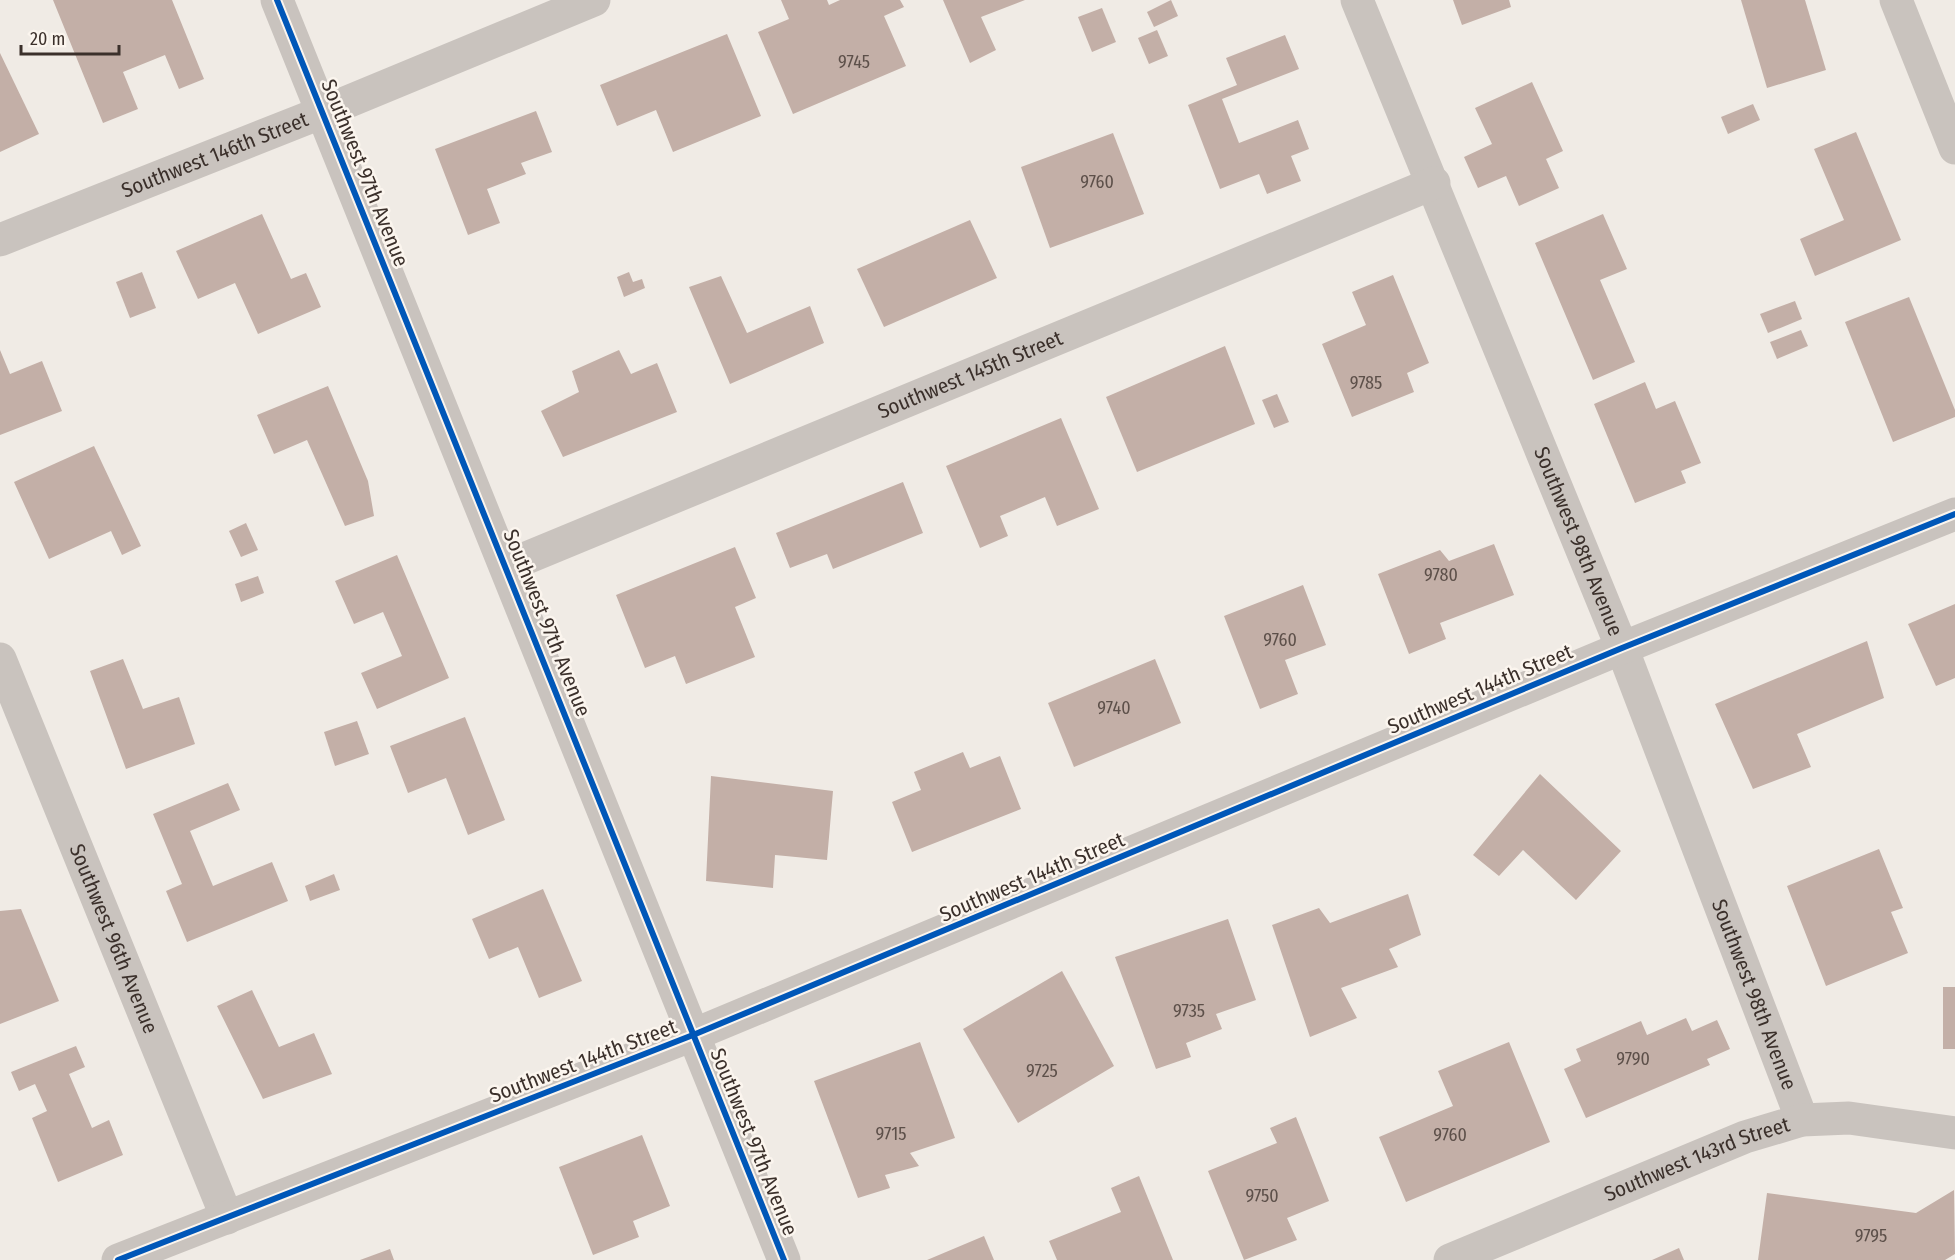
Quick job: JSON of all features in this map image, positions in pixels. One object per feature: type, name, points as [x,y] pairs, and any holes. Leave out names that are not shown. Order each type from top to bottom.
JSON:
[{"type":"street","name":"Southwest 97th Avenue","points":[[277,0],[507,566],[784,1260]]},
{"type":"street","name":"Southwest 146th Street","points":[[0,240],[323,112],[594,0]]},
{"type":"street","name":"Southwest 98th Avenue","points":[[1357,0],[1434,183],[1622,648],[1802,1120]]},
{"type":"street","points":[[1896,0],[1955,148]]},
{"type":"street","name":"Southwest 145th Street","points":[[507,566],[1434,183]]},
{"type":"street","name":"Southwest 144th Street","points":[[117,1260],[693,1035],[1622,648],[1955,514]]},
{"type":"street","name":"Southwest 96th Avenue","points":[[0,659],[227,1218]]},
{"type":"street","name":"Southwest 143rd Street","points":[[1468,1257],[1745,1137],[1802,1120],[1849,1118],[1955,1133]]},
{"type":"building","points":[[53,0],[172,0],[204,79],[179,89],[165,55],[123,72],[138,109],[103,123]]},
{"type":"building","points":[[781,0],[827,0],[829,5],[840,0],[900,0],[904,7],[884,16],[906,66],[793,114],[758,32],[789,19]]},
{"type":"building","points":[[943,0],[1025,0],[981,17],[996,50],[970,63]]},
{"type":"building","points":[[1171,0],[1178,16],[1154,27],[1147,12]]},
{"type":"building","points":[[1453,0],[1509,0],[1511,7],[1462,25]]},
{"type":"building","points":[[1741,0],[1805,0],[1826,70],[1767,88]]},
{"type":"building","points":[[1102,8],[1116,42],[1092,52],[1078,17]]},
{"type":"building","points":[[1157,30],[1168,56],[1149,64],[1138,38]]},
{"type":"building","points":[[727,34],[761,116],[673,152],[656,110],[617,126],[600,85]]},
{"type":"building","points":[[1285,35],[1299,69],[1222,99],[1239,143],[1298,120],[1309,149],[1291,156],[1301,181],[1267,194],[1259,174],[1220,189],[1188,105],[1237,85],[1226,58]]},
{"type":"building","points":[[0,53],[39,134],[0,152]]},
{"type":"building","points":[[1532,82],[1563,151],[1546,159],[1559,188],[1519,206],[1506,176],[1478,188],[1464,157],[1492,144],[1475,108]]},
{"type":"building","points":[[1753,104],[1760,120],[1728,134],[1721,117]]},
{"type":"building","points":[[536,111],[552,152],[521,163],[526,174],[487,189],[500,223],[468,235],[435,149]]},
{"type":"building","points":[[1856,132],[1901,240],[1815,276],[1800,239],[1844,220],[1814,149]]},
{"type":"building","points":[[1113,133],[1144,214],[1050,248],[1021,167]]},
{"type":"building","points":[[262,214],[291,279],[306,273],[321,307],[258,334],[235,283],[198,299],[176,251]]},
{"type":"building","points":[[1603,214],[1627,269],[1600,280],[1635,362],[1593,380],[1535,243]]},
{"type":"building","points":[[970,220],[997,278],[884,327],[857,269]]},
{"type":"building","points":[[142,272],[156,308],[130,318],[116,282]]},
{"type":"building","points":[[629,272],[633,282],[642,279],[645,288],[624,297],[617,277]]},
{"type":"building","points":[[1393,275],[1429,363],[1407,373],[1414,392],[1352,417],[1322,344],[1366,325],[1352,292]]},
{"type":"building","points":[[721,276],[747,333],[810,306],[824,343],[730,384],[689,287]]},
{"type":"building","points":[[1909,297],[1955,410],[1955,417],[1893,442],[1845,322]]},
{"type":"building","points":[[1795,301],[1802,319],[1768,333],[1760,314]]},
{"type":"building","points":[[1801,330],[1808,346],[1777,359],[1770,342]]},
{"type":"building","points":[[1225,346],[1255,424],[1137,472],[1106,397]]},
{"type":"building","points":[[0,350],[10,374],[42,361],[62,411],[0,435]]},
{"type":"building","points":[[619,350],[631,374],[657,363],[677,412],[563,457],[541,411],[579,392],[572,371]]},
{"type":"building","points":[[1645,382],[1656,409],[1675,401],[1701,463],[1681,471],[1686,483],[1635,503],[1594,404]]},
{"type":"building","points":[[328,386],[368,481],[374,516],[345,526],[307,440],[274,454],[257,415]]},
{"type":"building","points":[[1277,394],[1289,422],[1274,428],[1262,400]]},
{"type":"building","points":[[1061,418],[1099,509],[1057,526],[1045,497],[1000,516],[1008,536],[980,548],[946,466]]},
{"type":"building","points":[[94,446],[141,546],[122,555],[111,531],[49,559],[14,482]]},
{"type":"building","points":[[903,482],[923,533],[833,569],[827,554],[790,568],[776,533]]},
{"type":"building","points":[[246,523],[258,550],[241,557],[229,531]]},
{"type":"building","points":[[1494,544],[1514,595],[1440,623],[1446,639],[1409,654],[1378,574],[1440,550],[1449,561]]},
{"type":"building","points":[[735,547],[756,598],[735,607],[755,657],[686,684],[675,656],[645,668],[616,595]]},
{"type":"building","points":[[397,555],[449,678],[377,709],[361,673],[402,656],[383,612],[354,624],[335,581]]},
{"type":"building","points":[[258,576],[264,593],[241,602],[235,584]]},
{"type":"building","points":[[1303,585],[1326,645],[1285,660],[1298,694],[1260,709],[1224,616]]},
{"type":"building","points":[[1955,604],[1955,678],[1936,686],[1908,624]]},
{"type":"building","points":[[1867,641],[1884,698],[1797,734],[1811,767],[1753,789],[1715,704]]},
{"type":"building","points":[[123,659],[143,709],[179,697],[195,744],[126,769],[90,671]]},
{"type":"building","points":[[1155,659],[1181,723],[1074,767],[1048,703]]},
{"type":"building","points":[[465,717],[505,820],[468,835],[446,778],[408,793],[390,746]]},
{"type":"building","points":[[357,721],[369,754],[335,766],[324,732]]},
{"type":"building","points":[[963,752],[970,768],[1000,756],[1021,809],[912,852],[892,802],[921,790],[914,772]]},
{"type":"building","points":[[1540,774],[1621,851],[1576,900],[1523,850],[1499,876],[1473,855]]},
{"type":"building","points":[[711,776],[833,791],[827,860],[775,855],[773,888],[706,881]]},
{"type":"building","points":[[228,783],[240,810],[190,831],[213,886],[272,862],[288,901],[187,942],[166,891],[182,884],[153,814]]},
{"type":"building","points":[[1879,849],[1903,908],[1891,912],[1908,953],[1826,986],[1787,886]]},
{"type":"building","points":[[334,874],[340,890],[310,901],[305,886]]},
{"type":"building","points":[[543,889],[582,981],[539,998],[518,947],[489,959],[472,919]]},
{"type":"building","points":[[1408,894],[1421,935],[1389,949],[1398,967],[1341,988],[1357,1018],[1310,1037],[1272,925],[1319,908],[1330,923]]},
{"type":"building","points":[[21,909],[59,1001],[0,1024],[0,911]]},
{"type":"building","points":[[1228,919],[1256,1000],[1216,1014],[1222,1029],[1186,1043],[1191,1057],[1156,1069],[1115,957]]},
{"type":"building","points":[[1062,971],[1114,1066],[1018,1123],[963,1029]]},
{"type":"building","points":[[1943,987],[1955,987],[1955,1049],[1943,1049]]},
{"type":"building","points":[[252,990],[279,1047],[314,1033],[332,1074],[263,1099],[217,1006]]},
{"type":"building","points":[[1686,1018],[1692,1031],[1717,1020],[1730,1049],[1707,1059],[1710,1065],[1586,1118],[1564,1069],[1581,1061],[1576,1049],[1641,1021],[1647,1035]]},
{"type":"building","points":[[920,1042],[955,1138],[910,1153],[919,1166],[885,1175],[890,1188],[858,1198],[814,1081]]},
{"type":"building","points":[[1509,1042],[1550,1142],[1406,1202],[1379,1137],[1453,1106],[1438,1071]]},
{"type":"building","points":[[76,1046],[85,1067],[69,1074],[92,1128],[109,1120],[123,1155],[58,1182],[32,1118],[47,1111],[35,1084],[19,1091],[11,1072]]},
{"type":"building","points":[[1296,1117],[1329,1201],[1287,1218],[1297,1240],[1244,1260],[1208,1171],[1277,1143],[1270,1128]]},
{"type":"building","points":[[642,1135],[670,1206],[633,1221],[639,1237],[593,1255],[559,1167]]},
{"type":"building","points":[[1139,1176],[1173,1260],[1057,1260],[1049,1241],[1121,1212],[1111,1188]]},
{"type":"building","points":[[1954,1190],[1955,1254],[1945,1260],[1758,1260],[1767,1193],[1916,1213]]},
{"type":"building","points":[[984,1236],[994,1260],[927,1260]]},
{"type":"building","points":[[1679,1248],[1684,1260],[1652,1260]]},
{"type":"building","points":[[390,1249],[394,1260],[360,1260]]},
{"type":"cycle path","points":[[277,0],[784,1260]]},
{"type":"cycle path","points":[[118,1260],[693,1035],[1622,648],[1955,514]]}]
